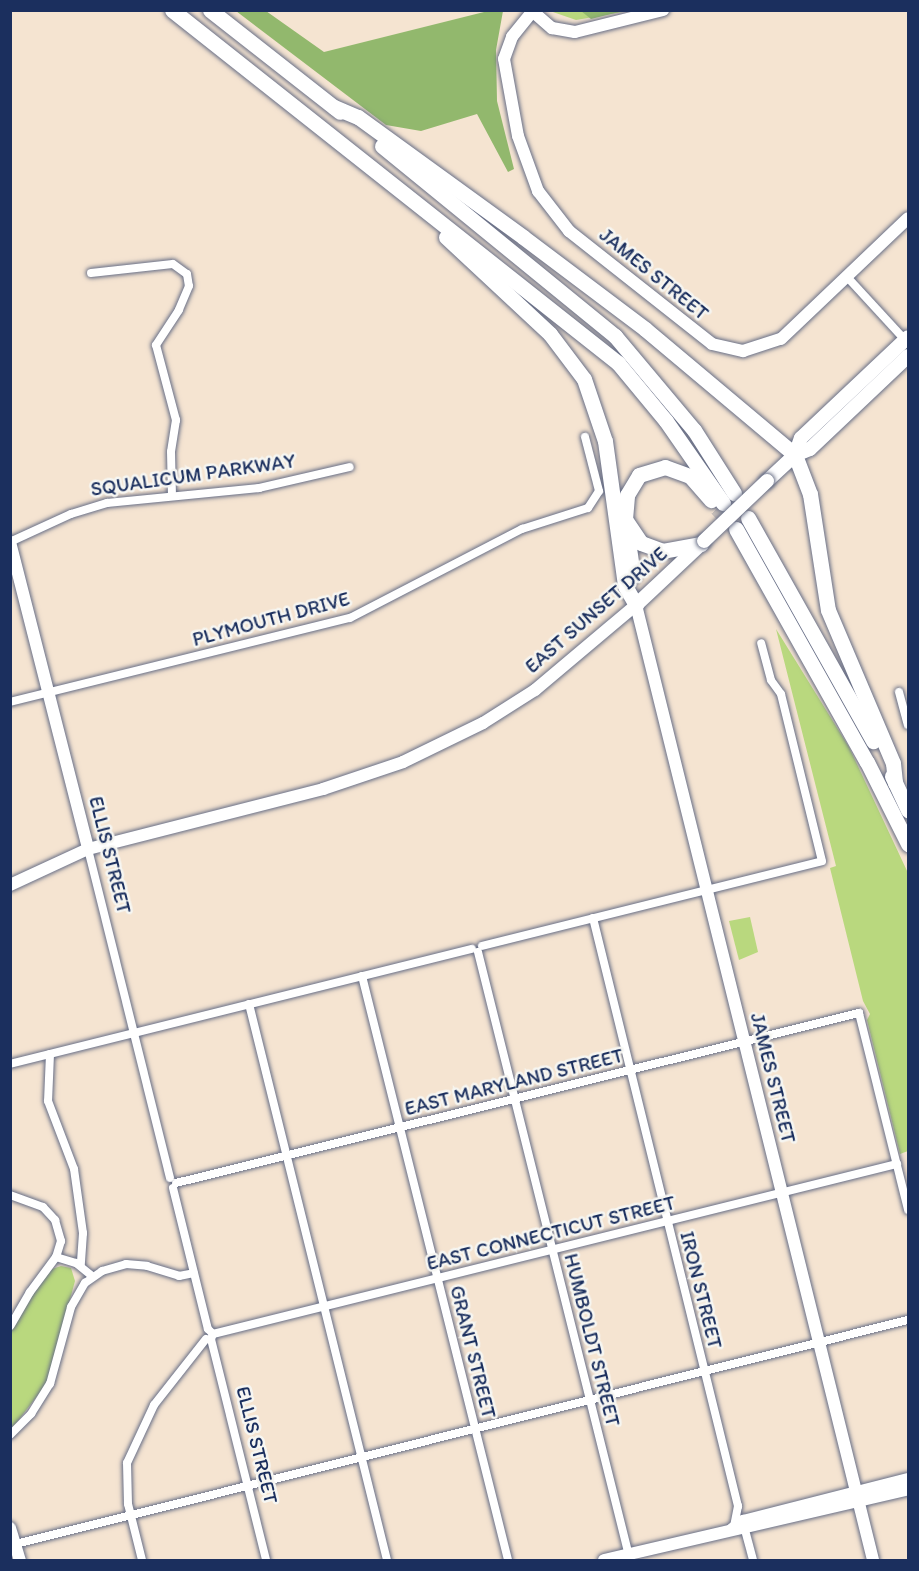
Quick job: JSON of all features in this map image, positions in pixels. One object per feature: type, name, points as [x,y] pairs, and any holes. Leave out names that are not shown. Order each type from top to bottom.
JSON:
[{"type":"highway","points":[[172,10],[618,363],[666,421],[724,501]]},
{"type":"highway","points":[[210,10],[334,107],[615,336],[694,429],[724,501]]},
{"type":"highway","points":[[334,107],[358,117],[523,237],[645,329],[795,454],[810,494],[828,610],[893,763],[896,783]]},
{"type":"highway","points":[[417,204],[425,218],[550,334],[584,379],[605,441],[625,586],[636,604]]},
{"type":"highway","points":[[636,604],[625,519],[627,495],[633,483],[651,469],[677,469],[724,501]]},
{"type":"highway","points":[[748,518],[896,783],[909,811]]},
{"type":"highway","points":[[625,519],[636,538],[655,550],[702,542]]},
{"type":"highway","points":[[736,529],[867,762],[909,844]]},
{"type":"main road","name":"EAST SUNSET DRIVE","points":[[636,604],[795,454],[801,438],[907,338]]},
{"type":"main road","name":"EAST SUNSET DRIVE","points":[[795,454],[810,449],[909,356]]},
{"type":"street","points":[[531,11],[552,28],[575,32],[663,10]]},
{"type":"street","name":"JAMES STREET","points":[[531,11],[512,37],[504,59],[516,125],[538,191],[556,217],[583,243],[705,340],[731,350],[761,349],[782,339],[902,228],[909,218]]},
{"type":"street","points":[[91,273],[174,264],[187,274],[189,286],[179,310],[156,345],[176,420],[171,452],[172,495]]},
{"type":"street","points":[[848,278],[907,338]]},
{"type":"street","name":"PLYMOUTH DRIVE","points":[[10,702],[350,618],[522,529],[588,508],[599,491],[585,437]]},
{"type":"street","name":"SQUALICUM PARKWAY","points":[[11,542],[95,506],[172,495],[268,486],[350,467]]},
{"type":"street","name":"ELLIS STREET","points":[[11,542],[266,1560]]},
{"type":"street","name":"JAMES STREET","points":[[636,604],[873,1560]]},
{"type":"street","name":"EAST SUNSET DRIVE","points":[[10,885],[88,849],[323,789],[412,758],[483,723],[535,690],[636,604]]},
{"type":"street","points":[[10,1064],[822,861],[781,694],[771,680],[761,643]]},
{"type":"street","points":[[899,692],[909,725]]},
{"type":"street","name":"IRON STREET","points":[[593,918],[738,1506],[739,1529],[753,1560]]},
{"type":"street","name":"HUMBOLDT STREET","points":[[477,949],[629,1557]]},
{"type":"street","name":"GRANT STREET","points":[[362,976],[508,1560]]},
{"type":"street","points":[[249,1004],[387,1560]]},
{"type":"street","name":"EAST MARYLAND STREET","points":[[173,1183],[859,1013],[897,1164]]},
{"type":"street","points":[[50,1054],[48,1101],[74,1169],[83,1233],[81,1265]]},
{"type":"street","points":[[897,1164],[909,1210]]},
{"type":"street","name":"EAST CONNECTICUT STREET","points":[[210,1335],[897,1164]]},
{"type":"street","points":[[10,1195],[33,1201],[55,1220],[61,1241],[56,1257],[30,1292],[10,1326]]},
{"type":"street","points":[[56,1257],[81,1265],[93,1276]]},
{"type":"street","points":[[10,1435],[31,1414],[50,1384],[71,1307],[81,1288],[93,1276],[126,1264],[147,1266],[179,1276],[194,1273]]},
{"type":"street","points":[[20,1560],[13,1537],[130,1516],[909,1320]]},
{"type":"street","points":[[142,1560],[130,1516],[125,1473],[137,1435],[164,1390],[210,1335]]},
{"type":"street","points":[[857,1497],[909,1479]]},
{"type":"street","points":[[604,1560],[629,1557],[739,1529],[742,1521],[857,1497],[909,1489]]},
{"type":"green space","points":[[581,10],[623,11],[591,19]]},
{"type":"green space","points":[[236,11],[266,11],[324,52],[488,11],[503,11],[496,50],[497,101],[514,169],[508,172],[477,114],[421,131],[386,125]]},
{"type":"green space","points":[[550,11],[628,11],[576,20]]},
{"type":"green space","points":[[776,629],[849,747],[908,873],[908,1151],[900,1154],[867,1020],[870,1014],[863,1001],[830,868],[836,866]]},
{"type":"green space","points":[[750,917],[758,952],[739,960],[729,921]]},
{"type":"green space","points":[[61,1266],[71,1268],[75,1281],[47,1383],[11,1430],[11,1331],[25,1303],[52,1269]]},
{"type":"tunnel","points":[[717,508],[736,529]]}]
